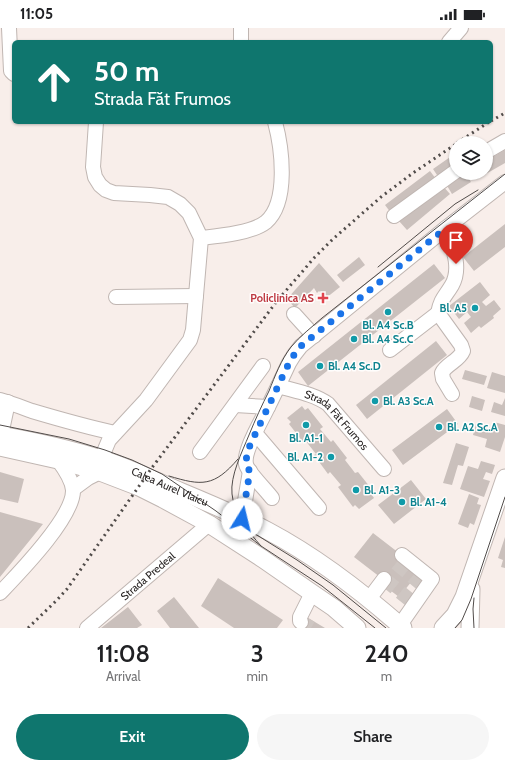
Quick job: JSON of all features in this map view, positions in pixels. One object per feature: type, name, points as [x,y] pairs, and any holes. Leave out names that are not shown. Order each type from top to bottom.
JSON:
[{"type":"main road","name":"Calea Aurel Vlaicu","points":[[0,439],[58,460],[100,465],[209,524],[334,608],[355,628]]},
{"type":"main road","name":"Calea Aurel Vlaicu","points":[[0,439],[43,444],[100,465],[153,480],[268,531],[340,576],[402,626]]},
{"type":"main road","points":[[443,628],[455,615],[461,605],[472,577],[505,478]]},
{"type":"main road","points":[[470,628],[472,577]]},
{"type":"street","points":[[9,28],[12,71]]},
{"type":"street","points":[[241,28],[241,40]]},
{"type":"street","points":[[451,40],[461,28]]},
{"type":"street","points":[[73,489],[88,478],[100,465],[109,440],[146,400],[190,340],[193,330],[201,238],[189,213],[180,204],[168,197],[114,193],[106,190],[100,185],[95,177],[93,167],[96,124]]},
{"type":"street","points":[[201,238],[250,230],[266,222],[275,211],[280,198],[282,180],[282,165],[275,124]]},
{"type":"street","points":[[493,148],[505,141]]},
{"type":"street","points":[[394,216],[449,176]]},
{"type":"street","points":[[272,498],[246,466],[247,455],[255,433],[294,355],[301,346],[505,182]]},
{"type":"street","points":[[390,350],[438,313],[442,299],[452,286],[456,274],[456,264],[454,252],[446,228]]},
{"type":"street","points":[[116,297],[196,296]]},
{"type":"street","points":[[438,313],[463,351],[462,354],[445,368],[442,373],[443,379],[452,394]]},
{"type":"street","points":[[294,314],[314,336]]},
{"type":"street","points":[[200,452],[263,366]]},
{"type":"street","name":"Strada Făt Frumos","points":[[278,386],[321,399],[328,404],[384,468]]},
{"type":"street","points":[[0,439],[4,401],[64,420],[115,433]]},
{"type":"street","points":[[235,405],[268,407]]},
{"type":"street","points":[[255,433],[319,508]]},
{"type":"street","points":[[0,593],[35,555],[64,516],[68,508],[73,489],[66,471],[58,460]]},
{"type":"street","points":[[242,519],[250,471]]},
{"type":"street","name":"Strada Predeal","points":[[87,628],[209,524]]},
{"type":"street","points":[[402,555],[432,578],[402,626]]},
{"type":"street","points":[[369,599],[384,580]]},
{"type":"street","points":[[301,622],[300,617],[312,593]]},
{"type":"building","points":[[505,150],[505,163],[493,170],[493,157]]},
{"type":"building","points":[[449,158],[449,171],[439,178],[433,169]]},
{"type":"building","points":[[430,171],[436,179],[391,213],[385,205]]},
{"type":"building","points":[[453,180],[470,180],[471,182],[452,194],[446,184]]},
{"type":"building","points":[[442,185],[450,194],[407,230],[399,221]]},
{"type":"building","points":[[505,224],[505,247],[474,271],[463,257]]},
{"type":"building","points":[[359,257],[365,265],[343,282],[337,275]]},
{"type":"building","points":[[319,263],[340,287],[326,298],[319,291],[317,293],[314,288],[295,308],[287,299]]},
{"type":"building","points":[[434,264],[445,278],[308,386],[298,372]]},
{"type":"building","name":"Bl. A5","points":[[480,282],[490,295],[482,302],[486,306],[494,300],[501,309],[493,316],[494,318],[481,328],[479,326],[471,333],[464,323],[471,317],[467,312],[459,319],[449,306]]},
{"type":"building","points":[[436,341],[447,355],[367,419],[356,405]]},
{"type":"building","points":[[465,370],[487,376],[484,385],[462,379]]},
{"type":"building","points":[[492,372],[505,376],[505,393],[487,388]]},
{"type":"building","points":[[472,396],[485,400],[482,411],[469,407]]},
{"type":"building","points":[[505,398],[505,416],[491,412],[494,402],[502,405]]},
{"type":"building","points":[[302,406],[305,410],[308,408],[323,427],[320,429],[331,442],[333,440],[347,458],[345,460],[355,473],[358,472],[374,492],[371,494],[374,498],[359,509],[355,505],[353,507],[338,487],[341,485],[330,472],[328,474],[314,455],[316,454],[305,440],[303,442],[289,424],[291,422],[287,418]]},
{"type":"building","points":[[447,409],[458,424],[403,465],[392,450]]},
{"type":"building","points":[[494,422],[505,425],[505,437],[500,452],[485,447],[487,439],[473,435],[476,424],[492,429]]},
{"type":"building","points":[[456,443],[469,447],[463,466],[458,465],[452,485],[443,483]]},
{"type":"building","points":[[481,461],[495,465],[492,474],[486,472],[483,479],[490,481],[484,497],[460,489],[468,466],[478,469]]},
{"type":"building","points":[[0,472],[24,479],[18,503],[0,499]]},
{"type":"building","name":"Bl. A1-4","points":[[411,480],[426,499],[394,524],[378,505]]},
{"type":"building","points":[[469,494],[479,498],[477,504],[481,505],[474,525],[470,523],[468,528],[458,524]]},
{"type":"building","points":[[0,512],[43,524],[0,577]]},
{"type":"building","points":[[373,533],[421,570],[399,597],[386,587],[389,584],[354,557]]},
{"type":"building","points":[[505,537],[505,568],[501,567],[503,560],[498,558]]},
{"type":"building","points":[[218,578],[283,620],[277,628],[234,628],[201,606]]},
{"type":"building","points":[[174,597],[199,628],[170,628],[157,611]]},
{"type":"building","points":[[128,607],[142,625],[137,628],[101,628]]},
{"type":"building","points":[[305,616],[325,628],[298,628]]},
{"type":"tunnel","points":[[396,563],[426,588]]},
{"type":"tunnel","points":[[384,579],[415,604]]},
{"type":"tunnel","points":[[301,622],[311,628]]},
{"type":"tram line","points":[[261,546],[239,515],[233,501],[232,487],[237,464],[278,368],[287,352],[298,339],[322,318],[505,174]]},
{"type":"tram line","points":[[378,267],[455,204],[478,190]]},
{"type":"tram line","points":[[0,425],[69,439],[132,460],[162,474],[216,511],[261,546],[322,586],[375,628]]},
{"type":"tram line","points":[[169,476],[190,482],[207,482],[222,475],[238,459]]},
{"type":"tram line","points":[[455,628],[462,620],[471,599],[505,497]]},
{"type":"tram line","points":[[252,532],[297,560],[333,585],[386,628]]},
{"type":"tram line","points":[[474,598],[474,628]]},
{"type":"railway","points":[[493,120],[505,113]]},
{"type":"railway","points":[[468,136],[486,124]]},
{"type":"railway","points":[[28,628],[67,589],[151,469],[277,301],[314,258],[333,239],[381,197],[449,149]]},
{"type":"place","name":"Policlinica AS","points":[[323,298]]},
{"type":"place","name":"Bl. A5","points":[[475,308]]},
{"type":"place","name":"Bl. A4 Sc.B","points":[[388,312]]},
{"type":"place","name":"Bl. A4 Sc.C","points":[[354,339]]},
{"type":"place","name":"Bl. A4 Sc.D","points":[[320,366]]},
{"type":"place","name":"Bl. A3 Sc.A","points":[[375,401]]},
{"type":"place","name":"Bl. A1-1","points":[[306,425]]},
{"type":"place","name":"Bl. A2 Sc.A","points":[[439,427]]},
{"type":"place","name":"Bl. A1-2","points":[[331,457]]},
{"type":"place","name":"Bl. A1-3","points":[[356,490]]},
{"type":"place","name":"Bl. A1-4","points":[[402,502]]},
{"type":"route","points":[[242,519],[250,471],[246,466],[250,445],[289,363],[301,346],[446,228],[454,252],[456,264]]}]
